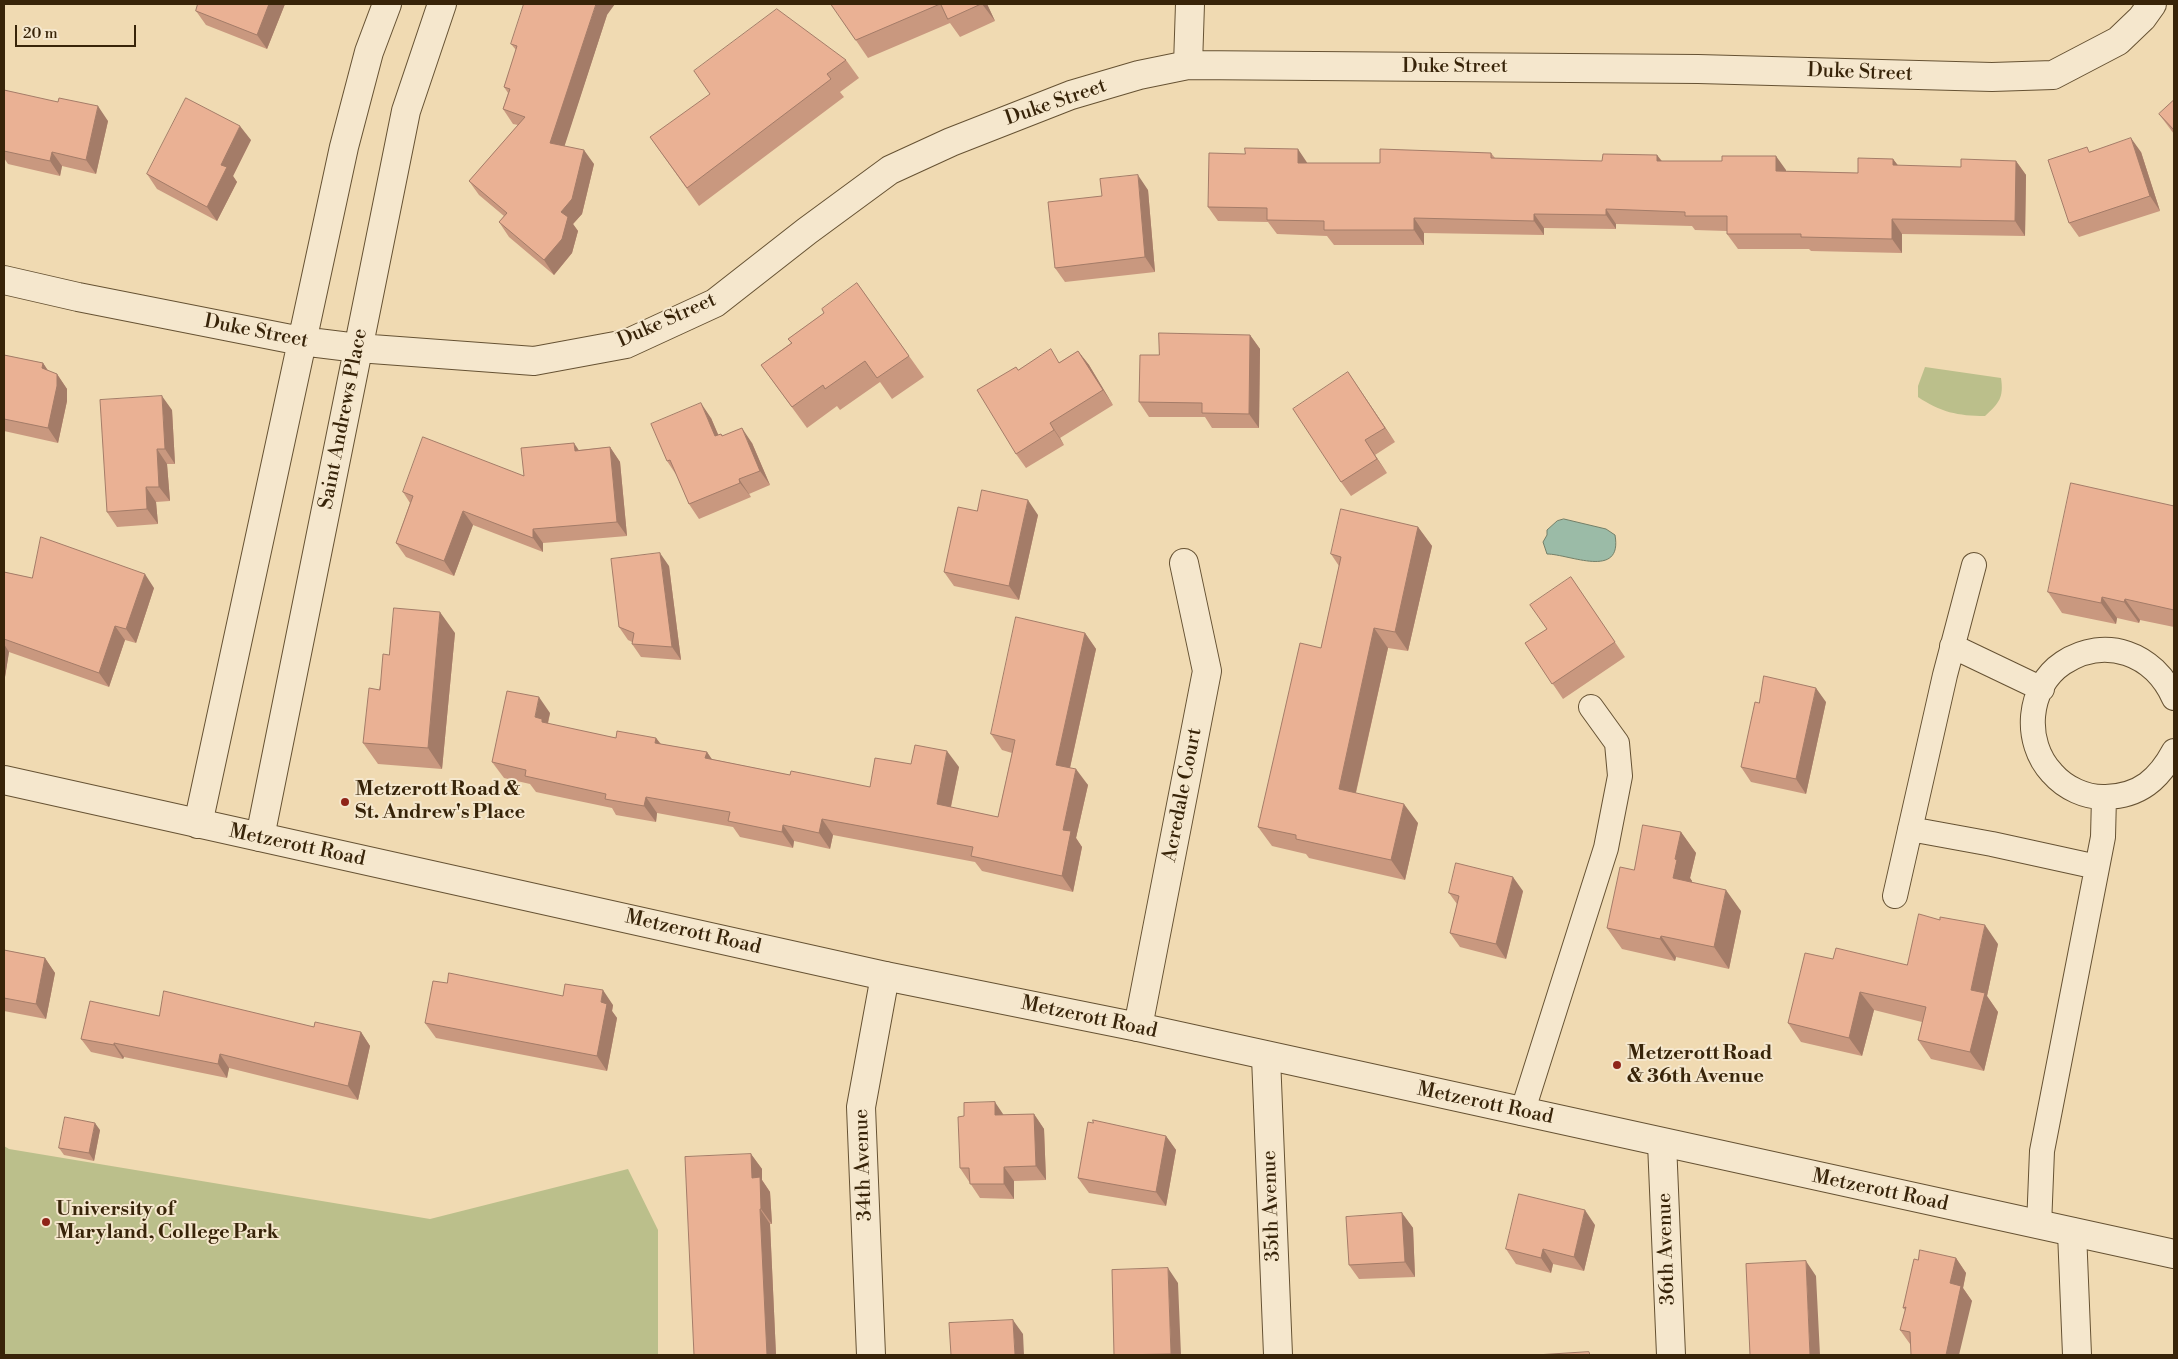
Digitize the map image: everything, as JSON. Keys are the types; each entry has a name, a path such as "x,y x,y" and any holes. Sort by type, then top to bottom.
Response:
{"street":[{"path":"198,824 344,147 369,52 387,4"},
{"name":"Saint Andrews Place","path":"260,837 406,111 442,4"},
{"path":"1188,65 1190,4"},
{"name":"Duke Street","path":"4,280 78,297 301,341 358,348 534,361 626,344 715,303 806,231 890,170 987,127 1071,95 1139,75 1188,65 1698,69 1992,77 2053,75 2118,41 2142,18 2152,4"},
{"name":"Acredale Court","path":"1138,1028 1207,671 1184,564"},
{"name":"Metzerott Road","path":"4,780 885,976 1138,1028 2174,1254"},
{"name":"34th Avenue","path":"871,1355 861,1107 885,976"},
{"name":"35th Avenue","path":"1266,1057 1278,1355"},
{"name":"36th Avenue","path":"1662,1143 1671,1355"},
{"path":"2072,1232 2077,1355"}],"lane":[{"path":"1895,896 1952,646 1974,565"},
{"path":"1952,646 2042,689"},
{"path":"2174,698 2166,681 2150,665 2130,654 2107,650 2084,653 2063,663 2046,679 2035,700 2032,723 2033,738 2042,760 2056,778 2068,787 2081,793 2104,797 2127,794 2148,784 2165,768 2174,751"},
{"path":"1522,1112 1606,848 1620,776 1617,743 1591,707"},
{"path":"2039,1226 2042,1151 2103,837 2104,797"},
{"path":"1910,829 1992,844 2097,868"}],"green space":[{"path":"1925,367 2001,378 2002,391 1999,400 1985,416 1958,414 1942,410 1918,397 1918,386"},
{"path":"4,1146 9,1149 430,1219 628,1169 658,1230 658,1355 4,1355"}],"shaded area":[{"path":"1564,519 1606,529 1615,535 1615,549 1611,557 1603,561 1592,561 1547,554 1543,542 1547,535 1547,530 1557,521"}],"building":[{"path":"198,4 269,4 257,35 196,11"},
{"path":"524,4 596,4 550,143 584,150 572,199 561,212 568,217 562,239 544,260 499,222 507,213 469,181 525,117 503,109 510,89 504,87 517,46 511,44"},
{"path":"831,4 940,4 856,40"},
{"path":"941,4 981,4 948,19"},
{"path":"777,9 846,60 827,74 831,79 687,188 650,137 710,94 694,71"},
{"path":"4,90 58,102 59,98 98,106 86,160 52,152 50,161 4,151"},
{"path":"186,98 240,126 221,165 227,167 207,207 147,174"},
{"path":"2174,100 2174,130 2159,114"},
{"path":"2131,138 2150,196 2069,223 2048,160 2087,147 2089,152"},
{"path":"1245,148 1298,149 1298,163 1380,163 1380,149 1491,153 1491,158 1602,161 1603,154 1657,155 1657,161 1722,161 1722,156 1776,156 1776,171 1858,173 1858,158 1893,159 1893,165 1961,167 1961,159 2016,161 2015,221 1892,219 1892,239 1801,237 1801,234 1727,234 1727,216 1685,216 1685,212 1606,209 1606,215 1534,214 1534,221 1414,218 1414,230 1324,230 1324,221 1267,220 1267,208 1208,207 1209,153 1245,154"},
{"path":"1138,175 1145,257 1055,268 1048,202 1102,196 1100,179"},
{"path":"857,283 909,356 877,378 865,361 825,389 823,385 792,407 761,365 792,343 788,339 824,313 822,309"},
{"path":"1159,333 1250,335 1249,414 1202,413 1202,403 1139,402 1140,355 1159,355"},
{"path":"1051,349 1059,363 1078,351 1103,390 1050,423 1054,430 1016,454 977,390 1016,367 1018,370"},
{"path":"4,355 43,363 42,368 57,374 57,386 48,428 4,419"},
{"path":"1348,372 1385,428 1365,440 1377,459 1341,482 1293,409"},
{"path":"162,396 165,449 157,449 159,487 146,487 147,509 107,512 100,400"},
{"path":"701,403 715,436 721,434 722,436 742,428 760,471 739,479 740,483 689,504 670,460 667,461 651,424"},
{"path":"423,437 524,476 521,448 574,443 575,451 610,447 617,522 533,529 533,538 463,511 444,561 396,543 413,496 403,492"},
{"path":"2071,483 2174,506 2174,610 2125,599 2124,602 2102,597 2101,603 2048,592"},
{"path":"982,490 1028,500 1009,586 944,572 958,507 977,511"},
{"path":"1341,509 1418,527 1395,632 1374,628 1339,789 1404,804 1391,860 1296,839 1296,835 1258,827 1300,643 1321,648 1341,557 1331,554"},
{"path":"41,537 145,574 126,629 115,626 99,673 4,639 4,572 32,578"},
{"path":"660,553 672,647 632,644 634,633 619,627 611,559"},
{"path":"1571,577 1615,642 1552,684 1525,643 1547,629 1530,605"},
{"path":"394,608 440,612 428,748 363,743 369,688 380,690 383,654 389,655"},
{"path":"1016,617 1085,633 1056,765 1076,769 1063,830 1071,831 1062,876 971,856 973,847 822,819 819,833 783,825 782,832 728,821 730,812 646,797 644,806 605,799 606,794 525,776 526,770 492,762 507,691 539,697 535,717 542,719 542,722 616,738 617,731 656,738 655,743 707,752 705,758 790,775 791,771 870,787 875,758 911,764 915,745 947,751 937,804 998,817 1015,740 991,734"},
{"path":"1764,676 1816,688 1796,779 1741,767 1755,702 1759,703"},
{"path":"1643,825 1681,832 1673,878 1726,890 1714,947 1661,936 1660,939 1607,928 1620,867 1634,870"},
{"path":"1456,863 1513,877 1496,944 1450,933 1459,896 1449,893"},
{"path":"1919,914 1940,920 1940,917 1985,925 1971,990 1985,993 1970,1052 1918,1040 1926,1007 1860,992 1849,1038 1788,1023 1805,953 1833,959 1836,948 1907,965"},
{"path":"4,950 45,958 36,1004 4,998"},
{"path":"449,973 563,996 565,984 603,990 601,1002 607,1004 597,1056 425,1023 433,981 447,983"},
{"path":"164,991 314,1027 315,1022 361,1032 348,1086 220,1054 218,1064 114,1043 114,1045 81,1039 90,1001 159,1016"},
{"path":"995,1102 995,1115 1034,1114 1036,1166 1004,1167 1004,1184 970,1184 969,1168 960,1168 958,1117 964,1116 964,1103"},
{"path":"65,1117 95,1123 89,1153 59,1148"},
{"path":"1093,1120 1166,1136 1156,1192 1078,1178 1088,1122 1093,1123"},
{"path":"751,1154 752,1178 760,1177 767,1355 694,1355 685,1157"},
{"path":"1519,1194 1585,1210 1574,1257 1543,1249 1541,1258 1506,1249"},
{"path":"1402,1213 1405,1262 1349,1265 1346,1217"},
{"path":"1920,1250 1956,1258 1950,1283 1961,1286 1946,1355 1911,1355 1910,1332 1900,1330 1914,1259 1918,1260"},
{"path":"1806,1261 1810,1355 1750,1355 1746,1264"},
{"path":"1168,1268 1171,1354 1114,1355 1112,1270"},
{"path":"1013,1320 1015,1355 951,1355 949,1323"},
{"path":"1589,1352 1590,1355 1536,1355"}],"place":[{"name":"Metzerott Road & St. Andrew's Place","path":"345,802"},
{"name":"Metzerott Road & 36th Avenue","path":"1617,1065"},
{"name":"University of Maryland, College Park","path":"46,1222"}]}
